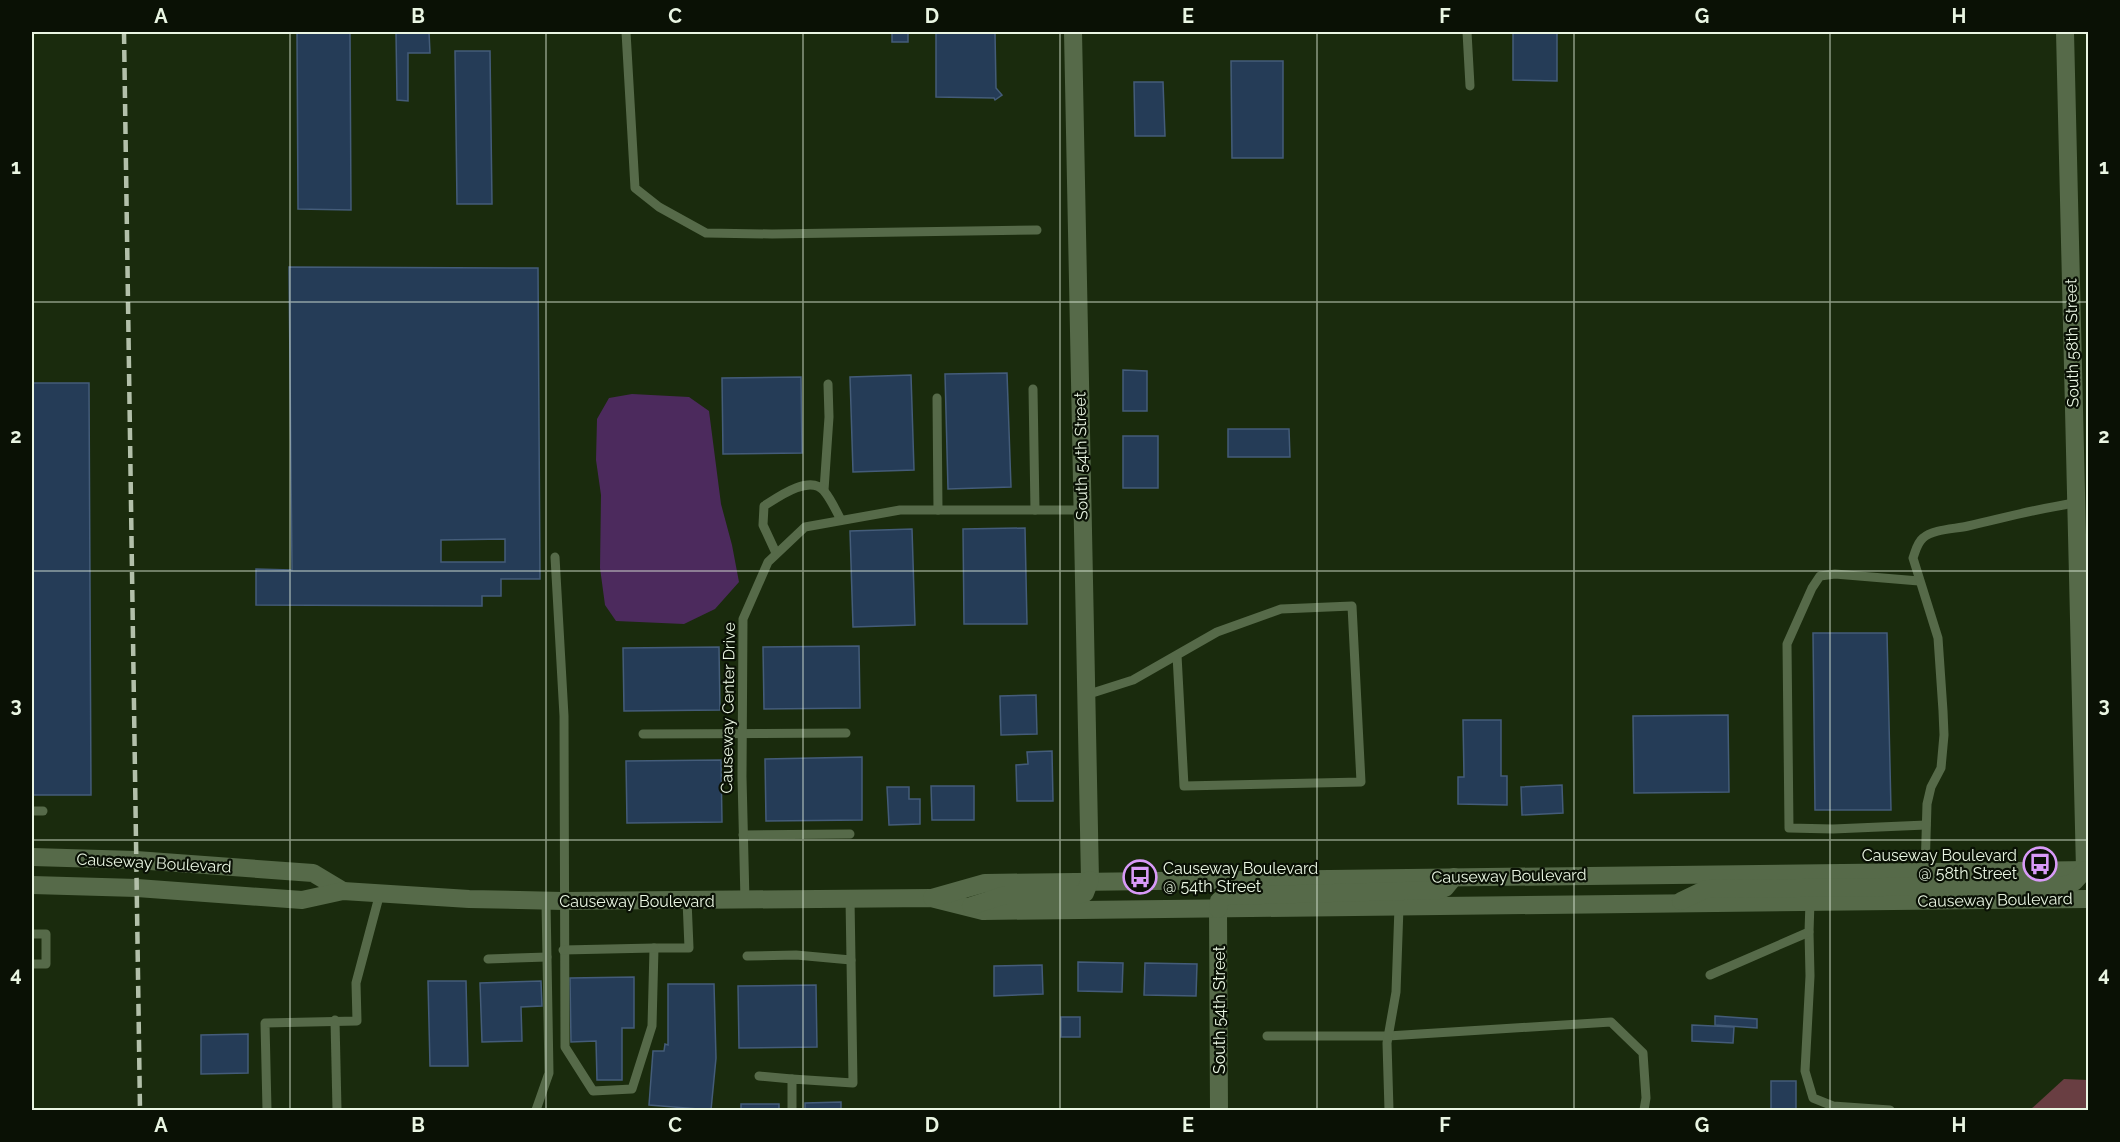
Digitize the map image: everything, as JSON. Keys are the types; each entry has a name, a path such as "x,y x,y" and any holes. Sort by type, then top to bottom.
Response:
{"main road":[{"name":"South 54th Street","path":"1072,32 1090,880"},
{"name":"South 58th Street","path":"2065,32 2087,870"},
{"name":"Causeway Boulevard","path":"32,857 136,860 313,873 343,891"},
{"name":"Causeway Boulevard","path":"931,898 985,883 1090,880 2087,870"},
{"path":"1677,904 1706,889 2065,885 2074,882 2087,870"},
{"path":"1218,909 1219,901 1225,896 1440,890 1445,888 1454,877"},
{"path":"967,907 1005,896 1077,895 1085,893 1090,880"},
{"name":"Causeway Boulevard","path":"32,885 137,888 302,900 343,891 469,899 555,901 931,898 983,911 2088,899"},
{"name":"South 54th Street","path":"1218,909 1220,1110"}],"lane":[{"path":"626,32 635,188 659,207 706,233 1037,230"},
{"path":"1467,32 1470,86"},
{"path":"824,490 829,417 828,384"},
{"path":"1033,389 1035,510"},
{"path":"937,398 938,510"},
{"path":"776,553 763,525 764,506 786,493 807,484 816,484 824,490 841,520"},
{"path":"1925,872 1927,804 1931,787 1941,768 1944,735 1938,638 1913,558 1917,544 1925,536 2044,507 2076,503"},
{"name":"Causeway Center Drive","path":"744,901 742,619 768,562 805,527 900,510 1082,510"},
{"path":"536,1110 549,1072 547,957 555,901 564,716 555,557"},
{"path":"1919,581 1835,574 1820,576 1812,588 1787,644 1789,828 1833,829 1926,825"},
{"path":"1086,695 1133,680 1217,632 1281,609 1352,606 1361,782 1184,786 1177,655"},
{"path":"643,734 846,733"},
{"path":"32,811 43,811"},
{"path":"743,836 850,834"},
{"path":"267,1110 265,1023 357,1021 356,983 380,893"},
{"path":"759,1076 853,1083 850,899"},
{"path":"563,950 689,948 687,900"},
{"path":"555,901 563,950 565,1047 593,1091 632,1089 652,1026 654,948"},
{"path":"1810,902 1810,976 1805,1071 1813,1098 1833,1106 1890,1110"},
{"path":"1389,1110 1388,1036 1396,992 1399,907"},
{"path":"1710,975 1809,932"},
{"path":"32,934 46,934 46,964 32,964"},
{"path":"747,956 796,955 850,960"},
{"path":"488,959 547,957"},
{"path":"335,1020 337,1110"},
{"path":"1267,1036 1388,1036 1611,1022 1643,1053 1646,1098 1644,1110"},
{"path":"792,1079 792,1110"}],"shaded area":[{"path":"632,394 689,397 709,411 721,504 739,582 715,609 684,624 616,621 605,605 600,568 601,495 596,460 597,419 609,398"},
{"path":"2064,1079 2088,1080 2088,1110 2030,1110"}],"building":[{"path":"297,32 350,32 351,210 298,209"},
{"path":"396,32 429,32 430,53 408,53 408,101 397,100"},
{"path":"892,32 908,32 908,42 892,42"},
{"path":"936,32 995,32 996,88 1002,95 995,100 994,98 936,97"},
{"path":"1513,32 1557,32 1557,81 1513,80"},
{"path":"455,51 490,51 492,204 457,204"},
{"path":"1231,61 1283,61 1283,158 1232,158"},
{"path":"1134,82 1163,82 1165,136 1135,136"},
{"path":"289,267 538,268 540,579 501,579 501,596 482,596 482,606 256,605 256,569 292,570","holes":["505,539 505,562 441,562 441,540"]},
{"path":"1123,370 1147,371 1147,411 1123,411"},
{"path":"1007,373 1011,487 948,489 945,374"},
{"path":"911,375 914,470 853,472 850,377"},
{"path":"801,377 802,453 723,454 722,378"},
{"path":"32,383 89,383 91,795 32,795"},
{"path":"1228,429 1289,429 1290,457 1228,457"},
{"path":"1123,436 1158,436 1158,488 1123,488"},
{"path":"1025,528 1027,624 964,624 963,529"},
{"path":"912,529 915,625 853,627 850,531"},
{"path":"1813,633 1887,633 1891,810 1815,810"},
{"path":"859,646 860,708 764,709 763,647"},
{"path":"719,647 720,710 624,711 623,648"},
{"path":"1036,695 1037,734 1001,735 1000,696"},
{"path":"1728,715 1729,792 1634,793 1633,716"},
{"path":"1463,720 1501,720 1501,776 1507,776 1507,805 1458,804 1458,777 1464,777"},
{"path":"1052,751 1053,801 1017,801 1016,765 1028,764 1027,752"},
{"path":"862,757 862,820 766,821 765,759"},
{"path":"721,760 722,822 627,823 626,761"},
{"path":"1562,785 1563,813 1522,815 1521,787"},
{"path":"931,786 974,786 974,820 932,820"},
{"path":"887,787 909,787 909,799 920,799 920,824 889,825"},
{"path":"1078,962 1123,963 1122,992 1078,991"},
{"path":"1145,963 1197,964 1196,996 1144,995"},
{"path":"1042,965 1043,994 994,996 994,966"},
{"path":"634,977 634,1028 622,1028 622,1080 597,1080 596,1041 571,1042 570,978"},
{"path":"428,981 466,981 468,1066 430,1066"},
{"path":"541,981 542,1006 521,1007 522,1041 482,1042 480,983"},
{"path":"668,984 714,984 716,1058 711,1110 649,1105 653,1051 664,1051 665,1044 668,1045"},
{"path":"816,985 817,1047 739,1048 738,986"},
{"path":"1715,1016 1757,1019 1757,1028 1715,1025"},
{"path":"1061,1017 1080,1017 1080,1037 1061,1037"},
{"path":"1692,1025 1734,1027 1733,1043 1692,1041"},
{"path":"248,1034 248,1073 201,1074 201,1035"},
{"path":"1771,1081 1796,1081 1796,1110 1771,1110"},
{"path":"841,1102 841,1110 805,1110 805,1103"},
{"path":"741,1104 779,1104 779,1110 741,1110"}],"railway":[{"path":"124,32 140,1110"}],"place":[{"name":"Causeway Boulevard @ 58th Street","path":"2040,864"},
{"name":"Causeway Boulevard @ 54th Street","path":"1140,877"}]}
